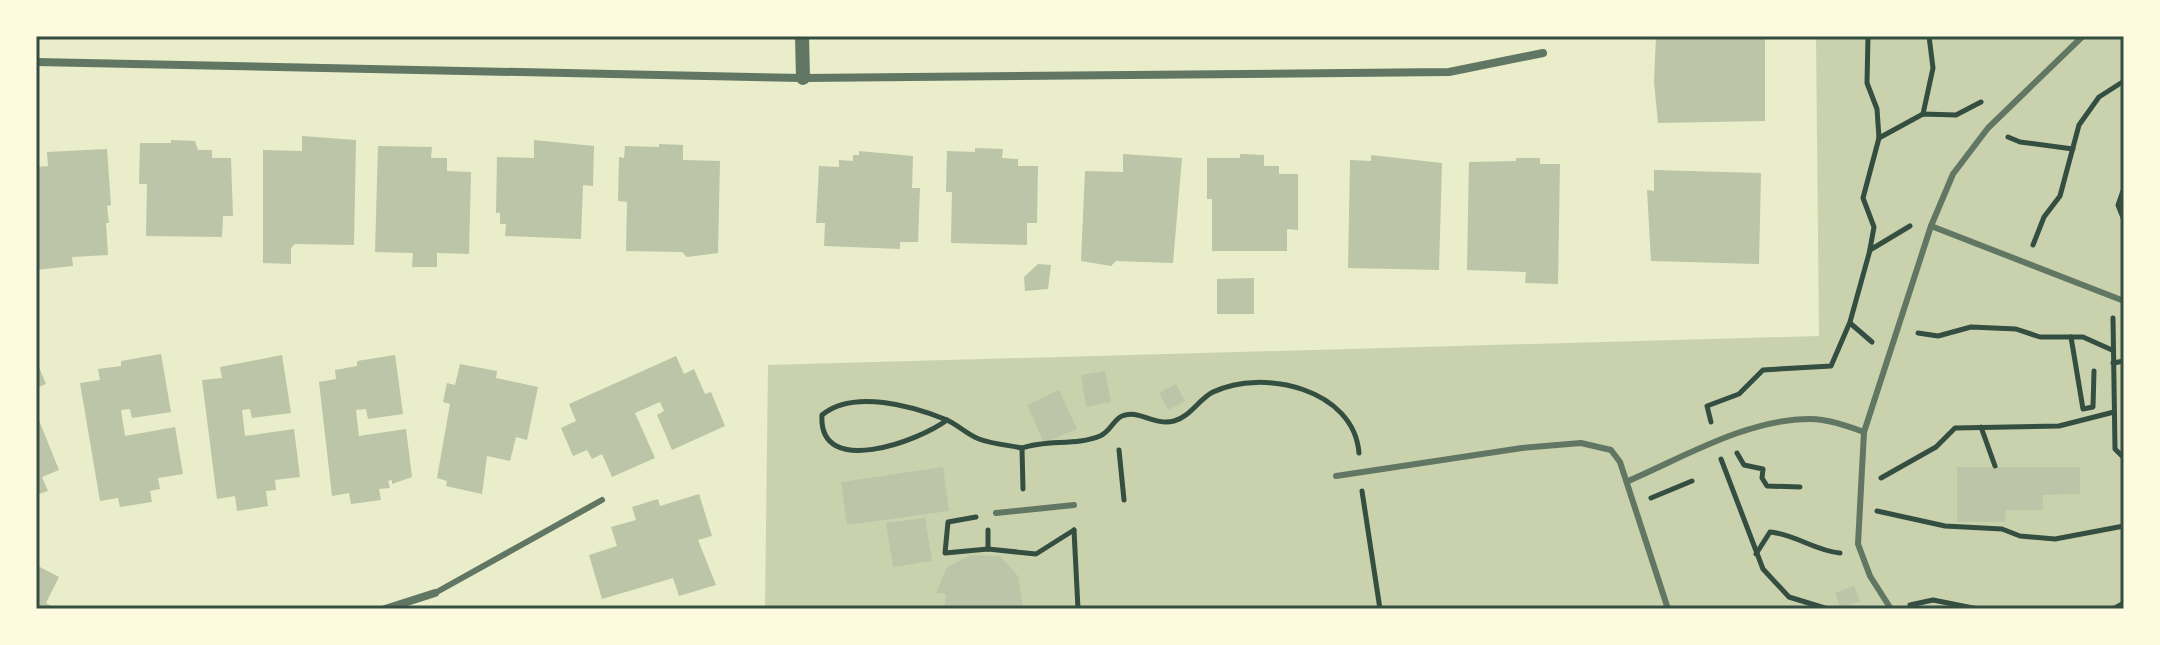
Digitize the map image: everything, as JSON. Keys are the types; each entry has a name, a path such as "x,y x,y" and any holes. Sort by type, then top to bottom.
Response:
{"street":[{"path":"802,36 803,78"},
{"path":"36,62 803,78 1449,72 1543,53"},
{"path":"385,609 435,593"}],"lane":[{"path":"1891,609 1870,576 1858,544 1864,432 1931,226 1953,174 1988,128 2083,36"},
{"path":"1931,226 2124,301"},
{"path":"1628,481 1751,429 1810,419 1864,432"},
{"path":"1336,476 1581,443 1611,450 1628,481 1668,609"},
{"path":"435,593 602,500"},
{"path":"996,513 1074,505"}],"path":[{"path":"1828,609 1789,597 1777,589 1756,554 1716,444 1707,406 1739,394 1763,370 1831,366 1850,322 1874,227 1863,198 1879,138 1877,109 1867,83 1868,36"},
{"path":"1923,114 1933,68 1929,36"},
{"path":"2023,262 2044,217 2060,196 2079,125 2099,97 2124,81"},
{"path":"1879,138 1923,114 1956,115 1988,99"},
{"path":"2124,188 2118,205 2124,220"},
{"path":"1870,250 1911,225 1931,226"},
{"path":"2114,297 2115,449 2124,458"},
{"path":"1850,322 1872,342 1887,339 1898,330 1938,336 1971,327 2016,329 2040,337 2083,337 2112,350"},
{"path":"2071,337 2083,409 2093,407 2094,371"},
{"path":"2113,363 2124,361"},
{"path":"947,420 930,433 857,452 840,449 828,441 821,429 822,415 833,405 852,402 894,404 947,420 979,439 1022,448 1099,436 1121,416 1141,415 1156,423 1178,420 1211,393 1239,383 1271,382 1310,391 1338,411 1358,434 1380,609"},
{"path":"1860,488 1936,447 1955,428 2059,426 2124,404"},
{"path":"1981,427 1995,466"},
{"path":"1728,439 1744,465 1763,469 1762,478 1767,486 1800,487"},
{"path":"1022,448 1022,510"},
{"path":"1119,450 1124,500"},
{"path":"1635,505 1692,481"},
{"path":"1859,509 1945,526 2002,529 2020,536 2055,539 2124,526"},
{"path":"996,513 948,522 945,553 988,549 1036,554 1074,530"},
{"path":"1756,554 1770,532 1783,533 1827,552 1861,554"},
{"path":"1074,552 1078,609"},
{"path":"1902,609 1933,600 1978,609"},
{"path":"2113,609 2124,603"}],"green space":[{"path":"1816,36 2124,36 2124,609 765,609 768,365 1819,336"}],"building":[{"path":"1656,36 1765,36 1765,121 1658,123 1654,82"},
{"path":"302,136 356,140 354,245 295,244 291,248 291,264 263,263 263,150 302,151"},
{"path":"171,140 195,141 198,150 212,150 212,158 231,158 233,216 223,216 222,237 146,236 147,184 139,184 140,143 171,143"},
{"path":"534,140 594,146 593,186 583,185 581,239 505,236 506,224 500,224 500,213 496,213 497,157 534,158"},
{"path":"659,144 683,145 683,160 720,161 718,253 687,257 682,252 626,251 627,202 618,201 619,157 624,158 625,146 659,147"},
{"path":"378,146 432,147 431,158 447,158 447,171 471,172 469,254 437,253 437,267 412,267 413,253 375,252"},
{"path":"975,148 1003,149 1002,158 1018,159 1018,166 1038,166 1037,223 1027,223 1027,245 951,243 952,192 946,192 947,151 975,152"},
{"path":"107,149 111,205 107,206 108,255 72,257 73,266 36,270 36,167 48,166 47,152"},
{"path":"859,151 913,156 912,188 920,188 918,242 900,242 900,249 824,246 825,223 816,223 819,166 839,167 839,160 853,161 853,155 859,155"},
{"path":"1123,154 1182,158 1173,263 1116,261 1111,266 1081,261 1085,171 1123,172"},
{"path":"1240,154 1264,155 1264,166 1279,166 1279,174 1298,174 1298,230 1287,229 1287,251 1212,251 1212,199 1207,199 1207,158 1240,158"},
{"path":"1371,155 1442,163 1439,270 1348,268 1350,160 1371,161"},
{"path":"1516,158 1540,158 1540,164 1560,164 1558,284 1525,283 1526,272 1467,270 1469,162 1516,161"},
{"path":"1654,170 1761,173 1759,264 1651,261 1647,190 1654,191"},
{"path":"1038,264 1051,265 1048,289 1025,291 1024,277"},
{"path":"1254,278 1254,314 1217,314 1217,279"},
{"path":"161,354 171,412 132,418 130,409 121,410 125,436 175,427 183,474 158,478 160,489 150,491 152,502 120,507 118,498 100,501 80,383 100,380 98,369 121,366 121,361"},
{"path":"282,355 291,413 252,418 250,409 242,410 245,436 294,429 300,477 275,480 276,490 266,491 268,506 237,511 235,496 217,499 202,380 222,378 220,367"},
{"path":"395,355 403,414 368,419 366,409 356,410 359,436 406,429 412,477 392,484 392,480 388,481 390,488 379,489 381,500 351,504 349,493 332,496 319,382 336,379 335,370 357,366 357,361"},
{"path":"676,356 684,374 694,369 705,394 711,392 725,426 672,450 657,415 664,411 660,402 635,413 655,458 612,477 602,454 592,459 587,450 573,456 561,428 576,421 569,404"},
{"path":"36,360 46,384 36,388"},
{"path":"460,364 497,371 496,378 538,387 527,440 516,437 510,461 487,456 482,494 446,486 447,481 437,478 450,404 443,402 447,383 455,385"},
{"path":"1105,371 1111,402 1086,407 1081,375"},
{"path":"1176,384 1185,401 1168,410 1159,393"},
{"path":"1059,390 1077,429 1044,443 1027,405"},
{"path":"36,413 59,470 42,477 48,491 36,495"},
{"path":"943,467 949,511 847,525 841,482"},
{"path":"1957,467 2080,467 2080,494 2043,495 2043,510 2006,510 2005,522 1957,522"},
{"path":"699,494 712,536 698,540 716,585 679,596 673,578 602,599 589,555 617,546 611,527 636,520 632,507 658,499 660,506"},
{"path":"925,518 932,561 893,567 886,523"},
{"path":"971,555 1000,556 1018,576 1023,609 944,609 946,594 936,593 947,567"},
{"path":"36,565 59,577 46,603 57,609 36,609"},
{"path":"1854,586 1860,601 1841,609 1835,593"}]}
